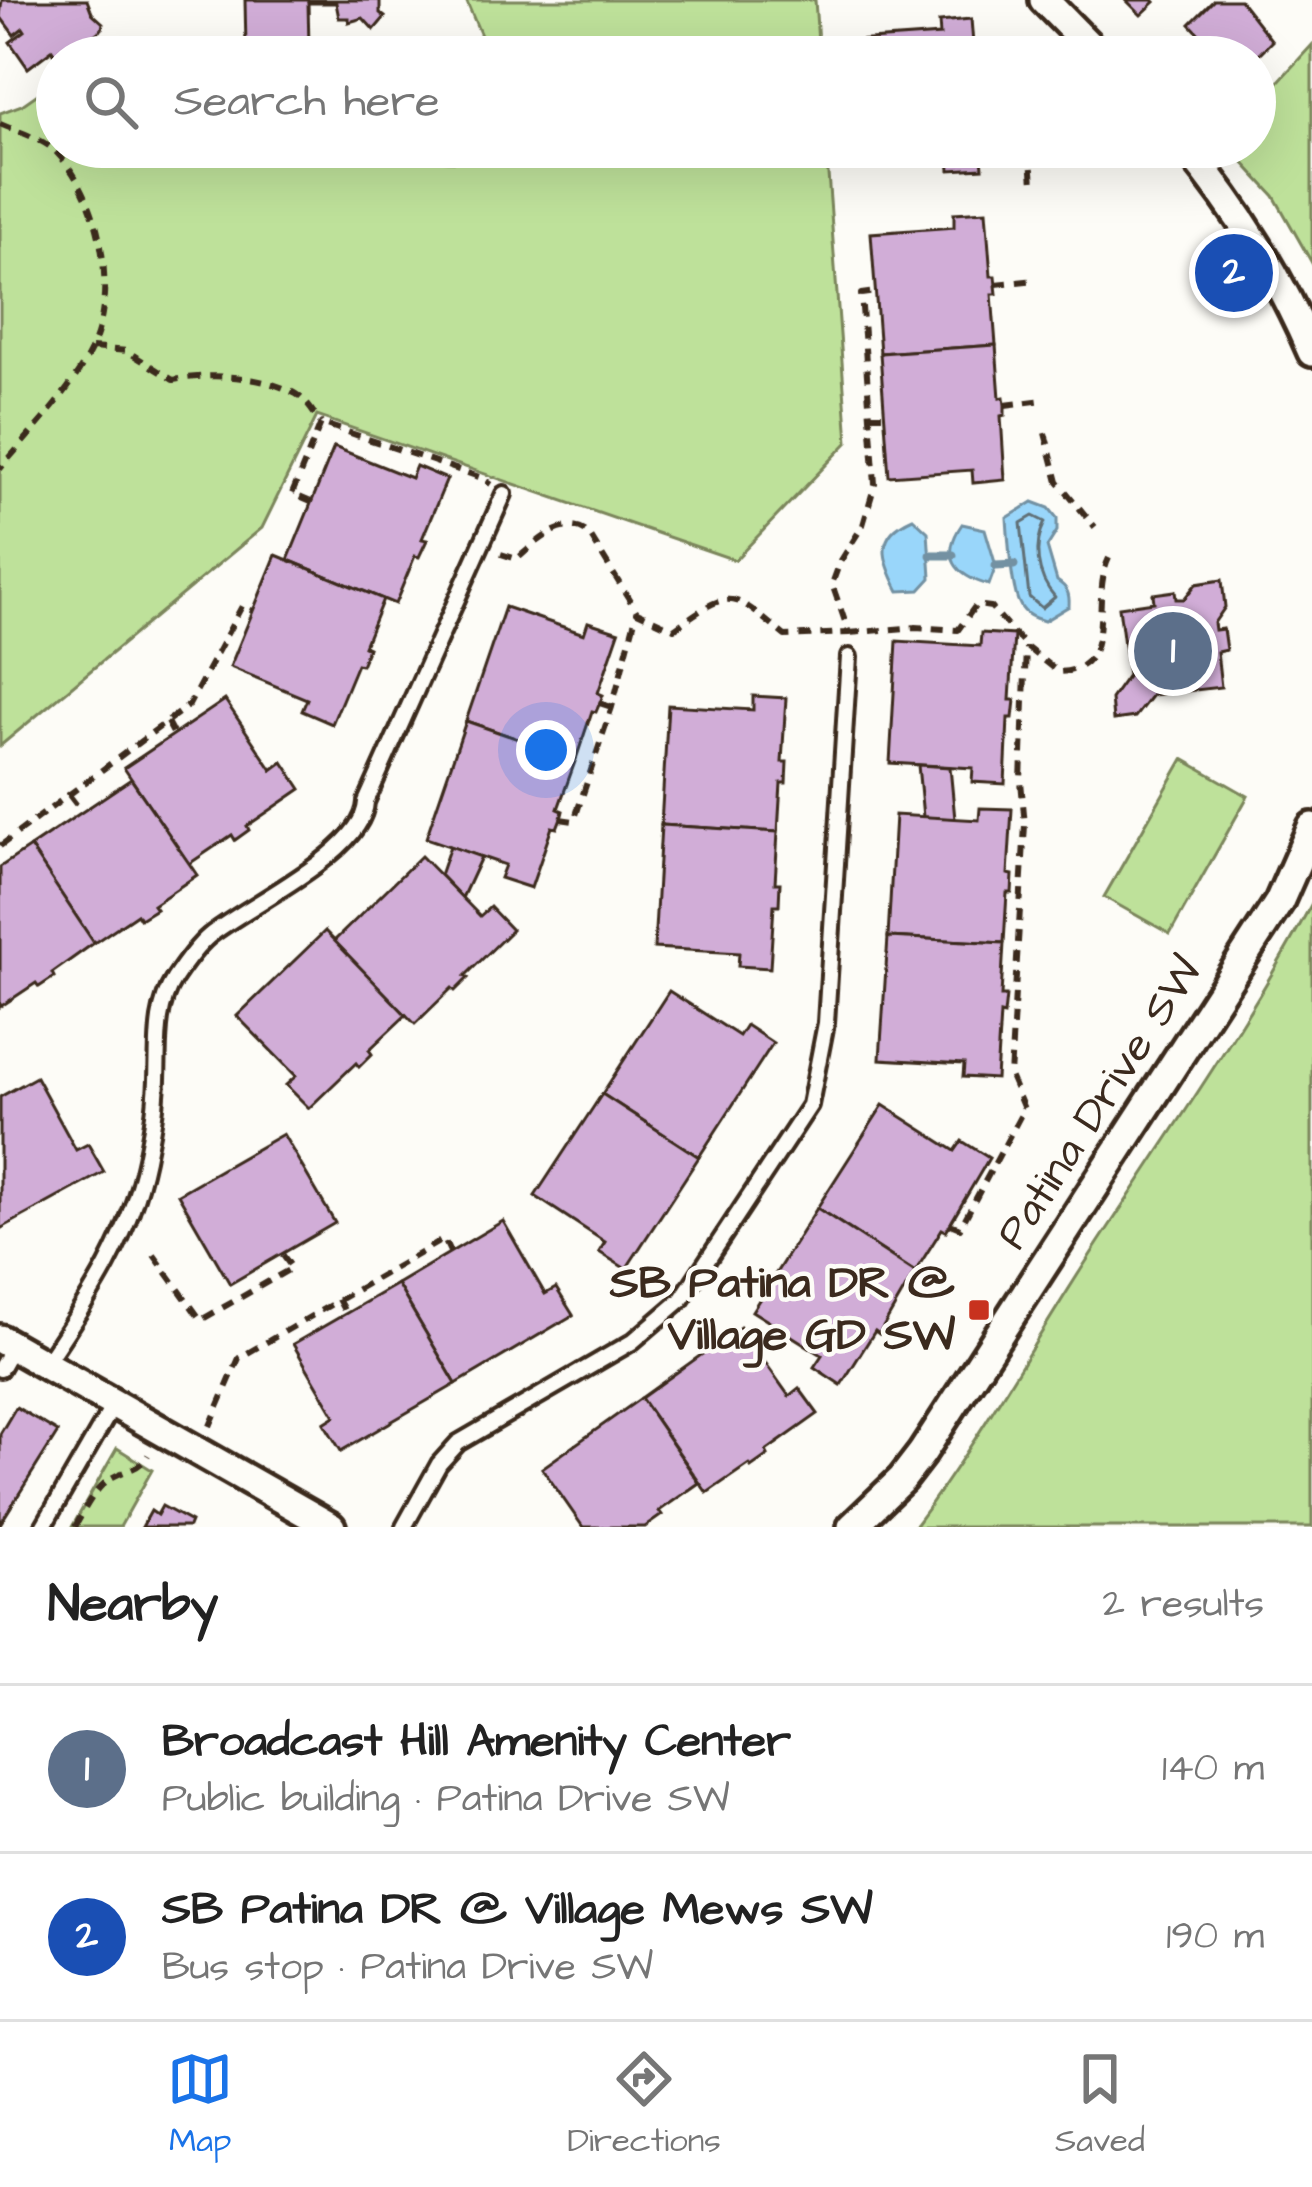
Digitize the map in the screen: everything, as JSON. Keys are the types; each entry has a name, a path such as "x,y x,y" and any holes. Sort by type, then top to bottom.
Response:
{"street":[{"path":"1044,0 1079,36"},
{"path":"1201,168 1262,250 1312,352"},
{"name":"Patina Drive SW","path":"852,1527 922,1453 1279,902 1312,827"},
{"path":"4,1351 45,1364 331,1527"}],"lane":[{"path":"45,1364 107,1270 125,1226 145,1165 157,1095 157,1041 170,985 207,937 329,854 360,825 366,802 504,494"},
{"path":"404,1527 439,1464 458,1443 632,1342 681,1300 810,1105 826,1023 849,657"},
{"path":"43,1527 114,1404"}],"path":[{"path":"0,124 36,140"},
{"path":"0,469 78,372 98,332 104,286 96,228 67,168"},
{"path":"1032,168 1033,184"},
{"path":"996,284 1036,280"},
{"path":"849,657 849,633 832,584 873,501 861,294 875,292"},
{"path":"92,348 128,352 173,380 219,376 298,395 321,423 482,478 504,494"},
{"path":"1005,405 1044,400"},
{"path":"870,415 884,415"},
{"path":"311,502 292,494 321,423"},
{"path":"1045,433 1058,482 1095,527"},
{"path":"480,547 517,559 565,525 579,526 589,534 638,612 674,629 729,597 744,600 785,636 916,627 958,630 976,605 991,607 1026,647 1058,672 1074,672 1088,665 1098,647 1100,578 1109,558"},
{"path":"0,846 189,705 242,606 253,610"},
{"path":"560,819 574,821 638,612"},
{"path":"950,1224 960,1228 1024,1109 1010,1076 1010,1005 1026,647"},
{"path":"599,703 612,706"},
{"path":"1014,707 1024,707"},
{"path":"167,722 174,734"},
{"path":"69,795 82,812"},
{"path":"199,1452 238,1358 444,1239 450,1252"},
{"path":"154,1255 201,1320 292,1268 282,1254"},
{"path":"338,1299 346,1313"},
{"path":"75,1527 94,1494 110,1478 142,1466 161,1432"}],"green space":[{"path":"466,0 815,0 818,36 481,36"},
{"path":"1312,45 1312,263 1274,196 1248,168 1276,168 1276,84"},
{"path":"36,95 36,168 828,168 848,442 735,560 317,416 262,528 0,746 0,113"},
{"path":"1183,759 1248,796 1170,934 1104,897"},
{"path":"1312,903 1312,1527 914,1527 1234,1036"},
{"path":"117,1448 152,1470 120,1527 72,1527"}],"water":[{"path":"1033,502 1049,508 1057,518 1057,531 1047,547 1057,581 1069,598 1069,606 1044,621 1027,614 1020,605 1009,550 1007,518"},
{"path":"913,518 928,532 931,578 920,590 899,591 885,549 892,532"},
{"path":"962,524 985,529 996,566 989,585 967,576 954,563 952,546"}],"building":[{"path":"2,0 87,0 103,23 93,36 36,36 36,62 28,68 10,42 25,31 14,35 0,16"},
{"path":"245,0 380,0 380,13 385,17 374,30 363,18 349,22 349,18 339,18 336,3 308,3 309,36 246,36"},
{"path":"1126,0 1153,0 1155,2 1141,15"},
{"path":"1214,0 1240,0 1268,36 1201,36 1190,24"},
{"path":"971,19 972,36 926,36 940,35 939,22"},
{"path":"986,211 997,294 992,294 996,345 880,353 871,233 954,227 954,213"},
{"path":"996,345 1000,398 1004,397 1005,405 1001,416 1005,480 973,483 972,470 889,476 880,353"},
{"path":"334,447 411,478 416,466 447,479 422,539 427,540 395,604 288,560"},
{"path":"276,555 383,599 364,646 368,648 332,724 302,711 307,699 230,667"},
{"path":"1222,580 1225,607 1214,623 1215,630 1223,629 1226,650 1217,652 1221,687 1152,695 1135,717 1113,720 1111,699 1128,675 1119,607 1154,602 1153,594 1175,591 1176,599 1184,599 1196,584"},
{"path":"505,607 584,634 588,622 619,632 598,693 603,695 596,712 592,711 576,759 466,721"},
{"path":"981,633 1014,635 1010,700 1015,700 1013,718 1008,718 1005,784 972,782 973,768 890,763 897,641 980,646"},
{"path":"753,696 786,698 782,762 787,762 786,783 781,783 778,832 661,825 668,705 753,710"},
{"path":"225,700 272,770 283,762 301,789 247,826 249,830 235,840 232,835 189,864 124,768"},
{"path":"466,721 576,759 558,809 562,815 557,828 552,827 531,888 500,878 505,865 426,838"},
{"path":"918,765 950,767 955,819 923,817"},
{"path":"131,779 197,875 153,905 156,909 140,919 137,914 94,943 30,847"},
{"path":"980,808 1012,809 1008,874 1013,875 1012,893 1007,893 1004,943 888,937 895,815 979,820"},
{"path":"661,825 778,832 775,883 780,883 779,905 774,905 770,968 738,966 739,953 654,948"},
{"path":"450,846 481,857 462,898 440,875"},
{"path":"30,847 94,943 52,973 54,977 0,1007 0,867"},
{"path":"421,856 480,916 490,907 512,930 455,991 452,988 415,1024 334,941"},
{"path":"325,931 406,1015 369,1050 372,1054 359,1067 356,1063 309,1108 286,1085 296,1076 237,1016"},
{"path":"888,937 1004,943 1001,996 1006,996 1004,1015 1000,1014 996,1079 963,1077 964,1064 880,1059"},
{"path":"669,991 739,1036 746,1025 773,1043 699,1157 602,1094"},
{"path":"36,1077 76,1150 88,1144 104,1172 0,1229 0,1097"},
{"path":"602,1094 699,1157 626,1269 599,1252 605,1242 535,1196"},
{"path":"883,1105 955,1151 962,1141 989,1158 946,1231 942,1229 915,1272 817,1208"},
{"path":"283,1134 335,1223 230,1284 178,1194"},
{"path":"817,1208 915,1272 879,1334 875,1331 841,1385 814,1367 822,1355 752,1311"},
{"path":"503,1221 545,1294 556,1288 573,1315 456,1384 397,1284"},
{"path":"397,1284 456,1384 341,1451 324,1423 335,1416 293,1344"},
{"path":"740,1327 789,1396 799,1388 818,1414 766,1451 768,1455 707,1493 641,1398"},
{"path":"641,1398 699,1483 645,1527 583,1527 542,1468"},
{"path":"16,1407 58,1432 0,1524 0,1434"},
{"path":"162,1506 191,1522 189,1527 142,1527 151,1511 157,1515"}],"waterway":[{"path":"931,555 953,555"},
{"path":"996,566 1014,565"}],"place":[{"name":"SB Patina DR @ Village Mews SW","path":"1234,273"},
{"name":"Broadcast Hill Amenity Center","path":"1173,651"},
{"name":"SB Patina DR @ Village GD SW","path":"979,1310"}]}
